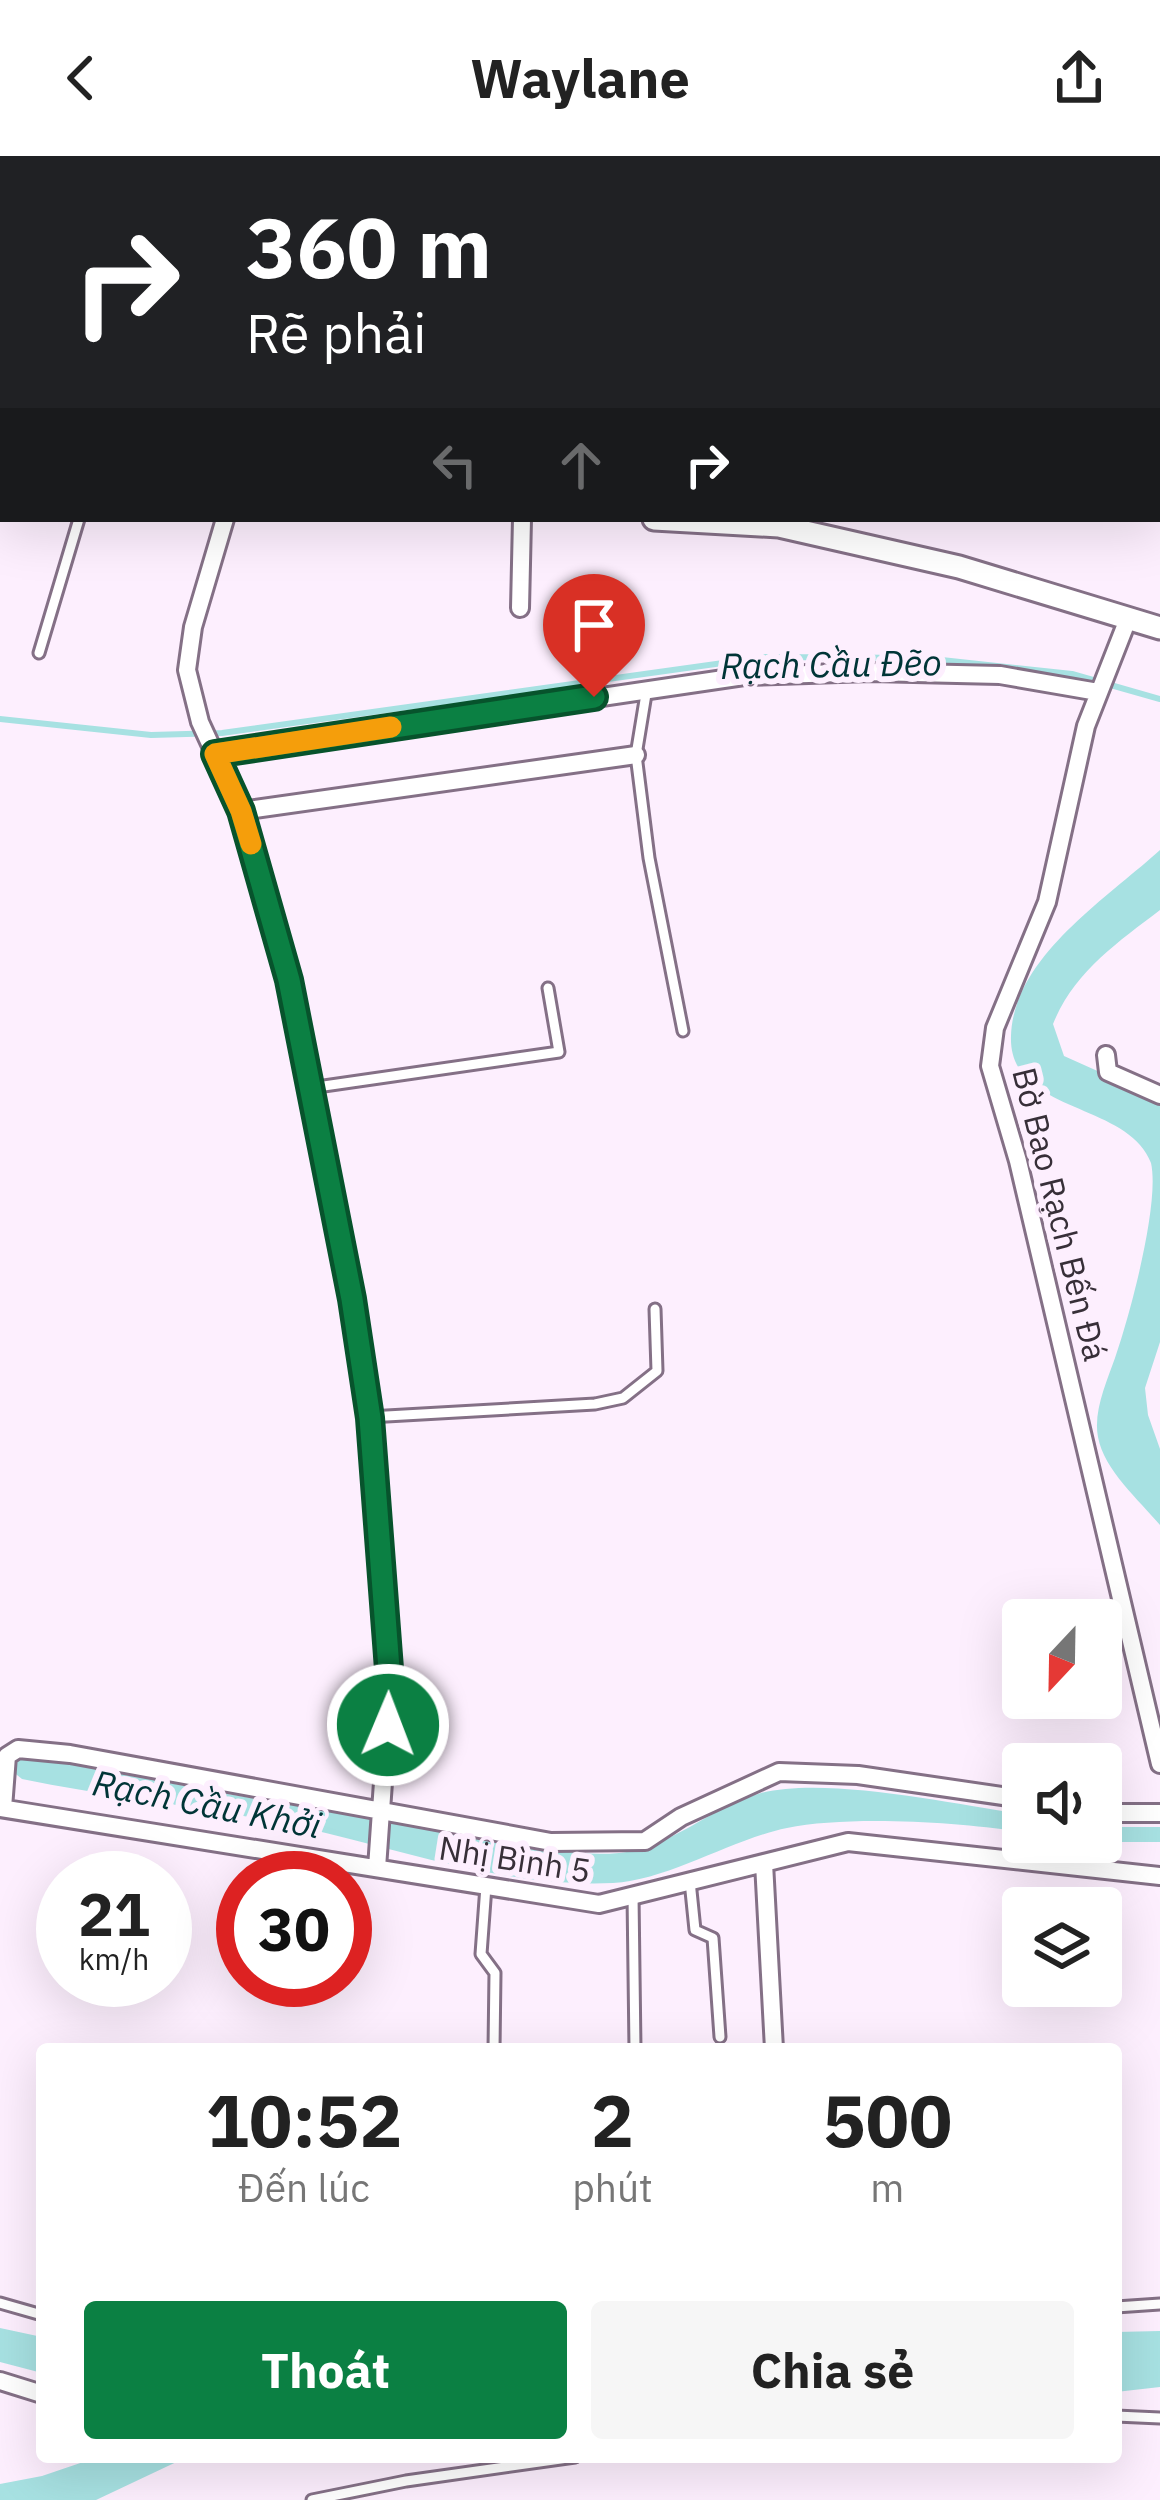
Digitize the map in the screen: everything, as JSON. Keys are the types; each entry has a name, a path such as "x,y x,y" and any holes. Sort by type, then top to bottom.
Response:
{"street":[{"path":"223,522 187,670 200,722 241,811 289,980 352,1299 370,1418 390,1682 378,1862"},
{"path":"520,608 522,522"},
{"path":"749,522 780,523 959,567 1160,628"},
{"name":"Bờ Bao Rạch Bến Đá","path":"1128,620 1099,688 1076,764 1047,902 995,1028 990,1066 1018,1162 1160,1764"},
{"path":"213,750 744,676 1000,675 1099,688"},
{"path":"241,811 636,755"},
{"path":"1106,1054 1108,1072 1160,1095"},
{"path":"2,1808 7,1756 18,1749 70,1754 551,1842 644,1840 681,1817 779,1772 858,1775 1002,1796"},
{"name":"Nhị Bình 5","path":"2,1808 378,1862 598,1904 848,1842 1160,1876"},
{"path":"1122,1813 1160,1813"},
{"path":"764,1863 774,2043"},
{"path":"0,2380 36,2392"}],"lane":[{"path":"39,653 78,522"},
{"path":"646,688 636,755 683,1031"},
{"path":"310,1088 559,1052 548,988"},
{"path":"370,1418 595,1404 623,1398 657,1371 655,1309"},
{"path":"690,1881 695,1930 712,1938 720,2037"},
{"path":"486,1886 482,1954 495,1973 494,2043"},
{"path":"633,1895 635,2043"},
{"path":"0,2303 36,2313"},
{"path":"1122,2307 1160,2304"},
{"path":"1122,2416 1160,2418"},
{"path":"313,2500 533,2463"}],"water":[{"path":"1160,850 1160,910 1085,974 1053,1024 1064,1056 1160,1099 1160,1342 1145,1388 1160,1449 1160,1525 1115,1473 1097,1427 1142,1259 1151,1204 1151,1163 1138,1143 1119,1128 1028,1080 1015,1061 1011,1036 1016,1008 1045,956"},
{"name":"Rạch Cầu Khởi","path":"27,1751 187,1787 578,1853 638,1850 743,1799 788,1789 890,1793 1002,1811 1002,1829 904,1821 812,1824 766,1833 634,1880 534,1880 266,1820 22,1779 12,1771 18,1753"},
{"path":"1122,1827 1160,1827 1160,1842 1122,1842"},
{"path":"0,2328 36,2336 36,2371 0,2362"},
{"path":"1160,2331 1160,2387 1122,2391 1122,2332"},
{"path":"80,2463 174,2463 96,2500 0,2500 0,2484"}],"waterway":[{"name":"Rạch Cầu Đẽo","path":"0,719 151,735 222,733 766,657 923,658 1072,674 1160,699"}],"slow traffic":[{"path":"251,844 215,754 391,727"}],"route":[{"path":"388,1725 390,1682 370,1418 352,1299 289,980 241,811 215,754 594,697"}]}
